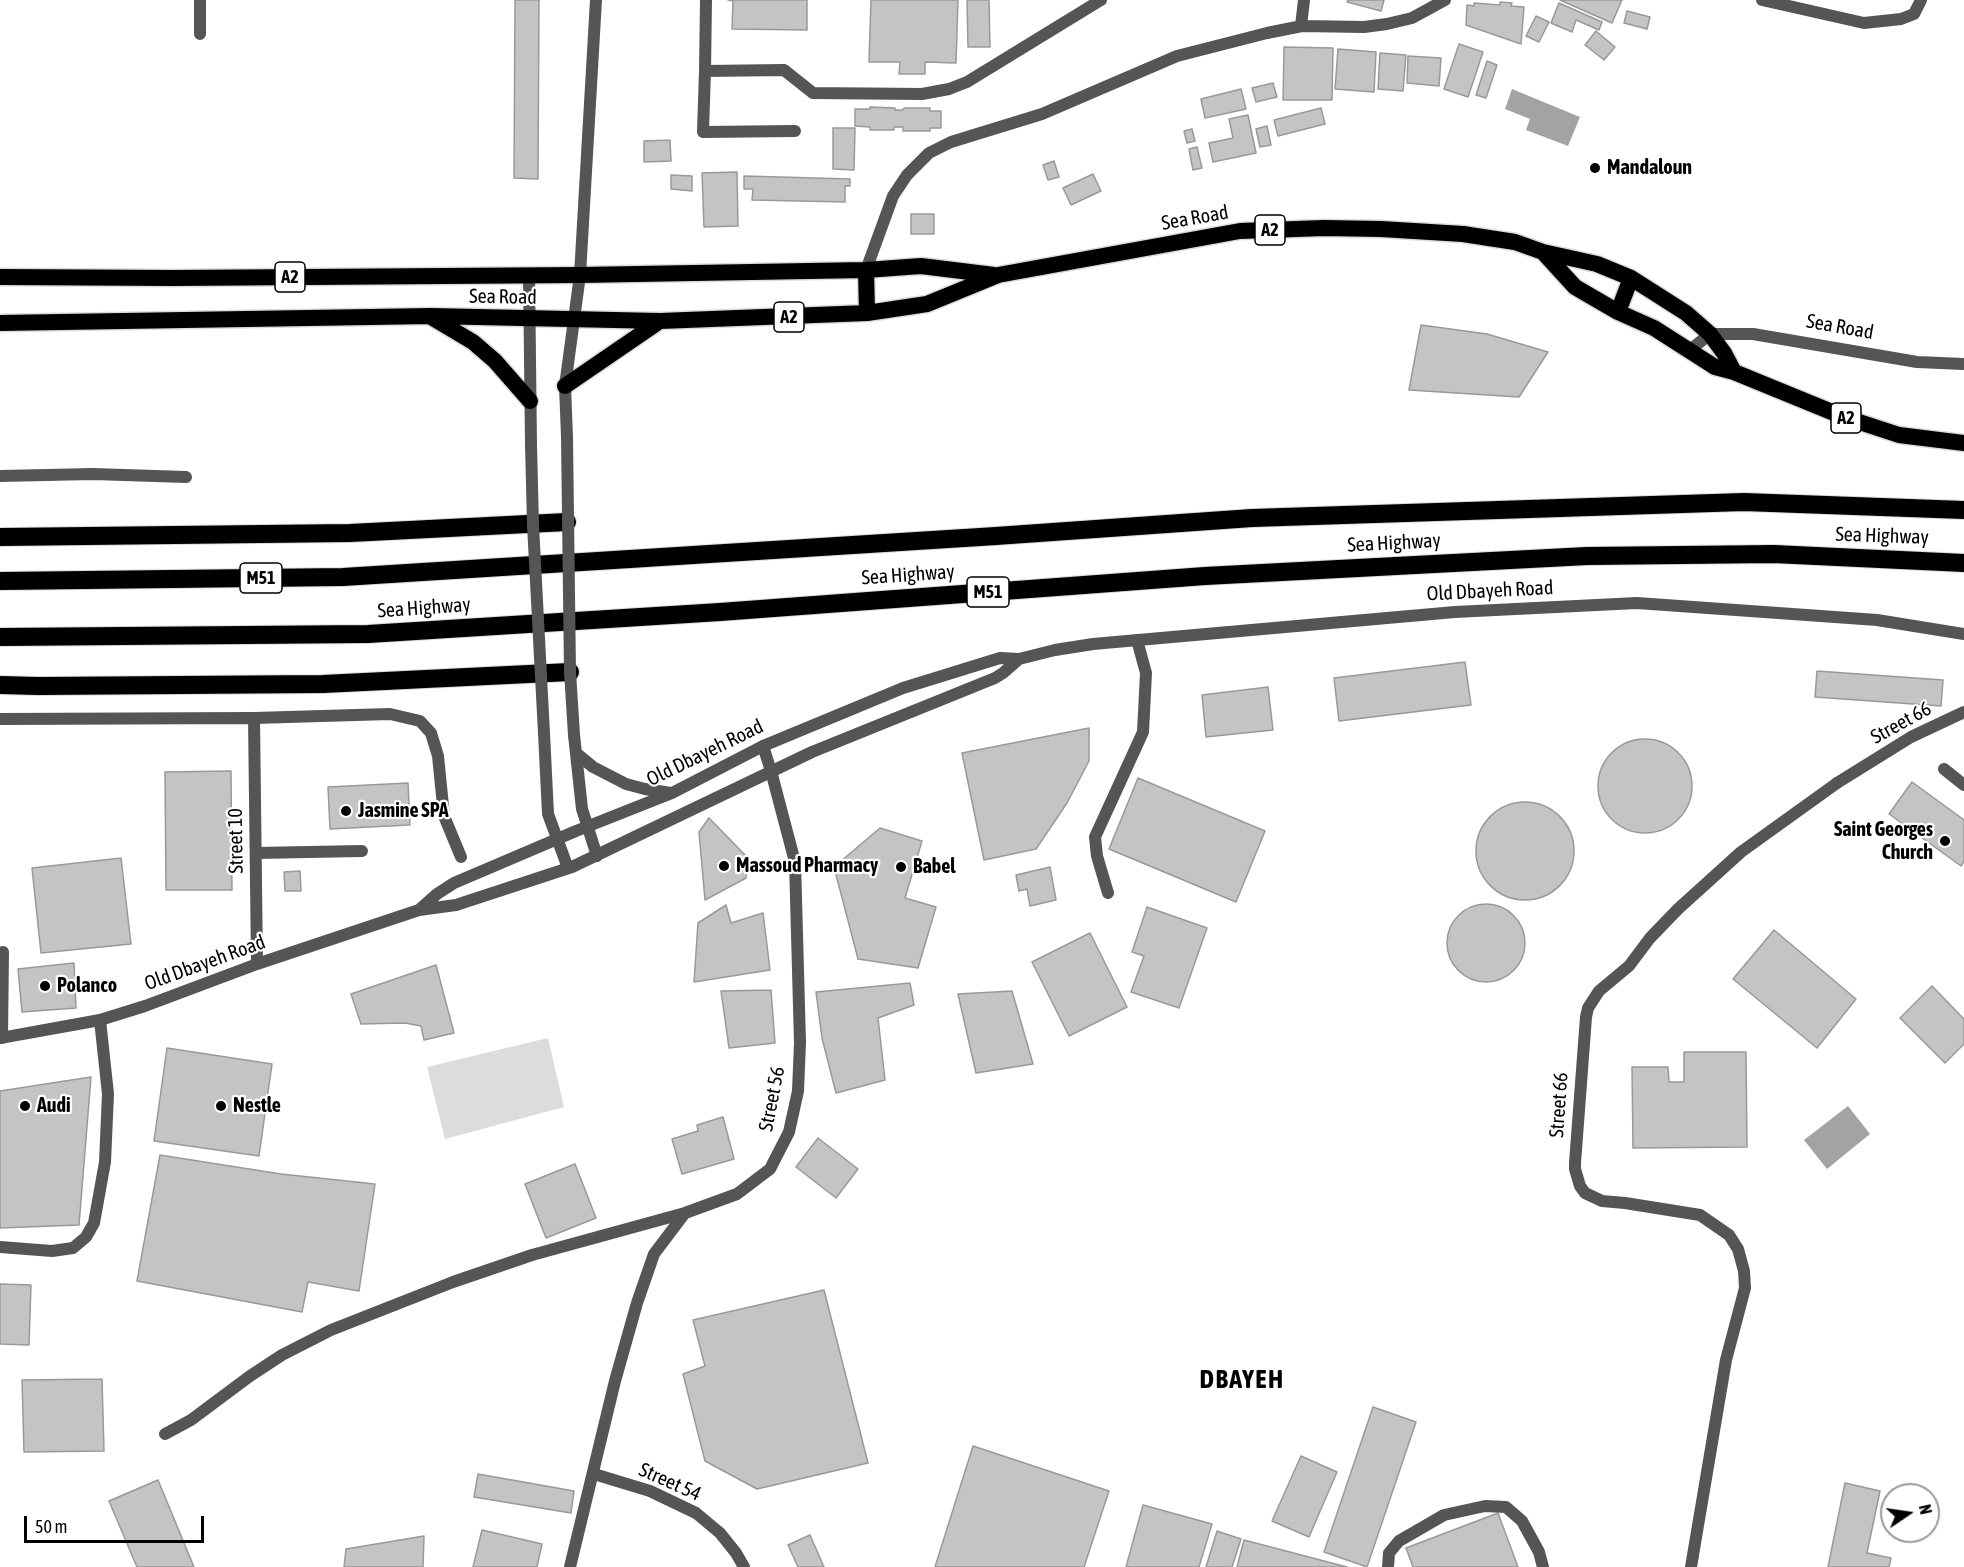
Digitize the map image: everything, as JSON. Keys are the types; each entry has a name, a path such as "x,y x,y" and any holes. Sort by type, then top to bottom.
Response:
{"highway":[{"name":"Sea Road","path":"0,323 430,316 660,321 867,313 927,303 998,275 1252,231 1324,228 1464,234 1515,242 1543,252 1597,264 1631,278 1686,313 1710,334 1724,352 1734,372"},
{"name":"Sea Road","path":"1543,252 1575,287 1618,312 1654,328 1714,367 1734,372 1844,417 1899,435 1964,443"},
{"name":"Sea Road","path":"0,277 580,275 866,270 921,266 998,275"},
{"path":"866,270 867,313"},
{"path":"1618,312 1631,278"},
{"path":"430,316 473,342 495,361 530,401"},
{"path":"565,386 660,321"},
{"name":"Sea Highway","path":"0,582 343,577 1252,518 1744,502 1964,510"},
{"path":"0,537 350,533 567,522"},
{"name":"Sea Highway","path":"0,637 368,634 720,612 1205,576 1587,556 1774,554 1964,562"},
{"path":"0,685 323,684 570,672"}],"street":[{"path":"200,0 200,34"},
{"path":"596,0 580,275 565,386 570,672 574,735 582,809 597,856"},
{"path":"706,0 703,132 795,131"},
{"path":"705,71 784,70 813,93 922,94 949,89 967,82 1101,0"},
{"path":"1301,26 1304,0"},
{"path":"866,270 893,196 907,175 929,153 951,142 1042,114 1177,56 1301,26 1364,27 1387,24 1412,18 1445,0"},
{"path":"1762,0 1864,22 1901,19 1914,14 1921,0"},
{"path":"530,275 532,525 548,814 568,868"},
{"path":"1690,350 1710,334"},
{"name":"Sea Road","path":"1710,334 1753,334 1917,362 1964,364"},
{"path":"0,476 93,474 186,477"},
{"name":"Old Dbayeh Road","path":"419,910 454,883 672,793 763,746 903,688 990,661 1019,659 1055,650 1137,640 1455,612 1637,603 1877,620 1964,634"},
{"path":"1108,893 1097,856 1095,837 1143,732 1146,673 1137,640"},
{"name":"Old Dbayeh Road","path":"1,1038 100,1020 419,910 456,905 568,868 812,752 995,678 1003,674 1019,659"},
{"name":"Street 66","path":"1691,1567 1726,1360 1745,1288 1744,1271 1738,1249 1729,1235 1700,1215 1602,1201 1585,1193 1580,1186 1575,1163 1588,1008 1599,992 1629,966 1650,938 1678,909 1741,852 1837,783 1911,737 1964,712"},
{"path":"0,719 254,718 390,714 420,721 431,733 438,756 444,816 461,857"},
{"name":"Street 10","path":"254,718 257,964"},
{"name":"Street 56","path":"165,1434 191,1420 274,1360 306,1341 331,1330 453,1282 532,1256 685,1213 737,1194 770,1169 789,1132 798,1091 800,1043 795,862 763,746"},
{"path":"576,753 601,771 626,784 672,793"},
{"path":"1944,769 1964,785"},
{"path":"256,853 362,851"},
{"path":"1,1038 3,952"},
{"path":"0,1247 52,1251 73,1248 86,1237 94,1222 105,1162 107,1106 100,1020"},
{"path":"570,1567 615,1381 637,1303 654,1254 685,1213"},
{"name":"Street 54","path":"594,1474 650,1491 696,1514 720,1533 744,1567"},
{"path":"1388,1567 1389,1553 1399,1541 1444,1515 1485,1506 1506,1507 1522,1521 1539,1552 1543,1567"}],"shaded area":[{"path":"1512,89 1580,117 1568,146 1526,130 1530,119 1505,109"},
{"path":"548,1038 564,1107 445,1139 427,1067"},
{"path":"1848,1106 1870,1134 1827,1169 1804,1140"}],"building":[{"path":"515,0 539,0 538,179 514,178"},
{"path":"728,0 807,0 807,30 732,29 733,1"},
{"path":"871,0 958,0 956,63 925,62 925,74 899,74 900,62 869,62"},
{"path":"967,0 989,0 990,47 968,47"},
{"path":"1348,0 1384,0 1381,11 1347,2"},
{"path":"1560,0 1622,0 1612,23"},
{"path":"1500,2 1524,7 1521,44 1466,25 1467,5 1474,6 1474,3 1500,5"},
{"path":"1559,3 1602,22 1599,30 1576,20 1572,32 1551,23"},
{"path":"1627,11 1650,17 1647,29 1624,23"},
{"path":"1536,16 1549,22 1539,42 1526,36"},
{"path":"1596,31 1615,47 1604,60 1585,45"},
{"path":"1459,44 1483,52 1468,97 1444,89"},
{"path":"1284,47 1333,48 1332,100 1283,100"},
{"path":"1338,49 1376,52 1374,92 1335,89"},
{"path":"1380,53 1406,55 1403,91 1378,89"},
{"path":"1408,56 1441,58 1439,86 1407,83"},
{"path":"1487,61 1497,65 1486,98 1476,95"},
{"path":"1273,83 1277,97 1256,102 1252,88"},
{"path":"1241,89 1246,109 1205,118 1201,99"},
{"path":"870,107 895,108 895,110 930,108 930,111 941,111 941,128 930,128 930,131 903,131 903,127 894,127 894,130 870,130 870,127 855,126 855,109 870,109"},
{"path":"1321,108 1325,124 1278,136 1274,120"},
{"path":"1248,115 1256,153 1213,162 1209,143 1233,138 1229,119"},
{"path":"1267,126 1271,145 1260,147 1256,129"},
{"path":"833,128 855,128 854,170 833,169"},
{"path":"1192,129 1195,141 1187,143 1184,131"},
{"path":"670,140 671,161 644,162 644,141"},
{"path":"1197,147 1202,168 1193,170 1189,149"},
{"path":"1054,161 1059,177 1048,180 1043,165"},
{"path":"737,172 738,226 704,227 702,173"},
{"path":"1093,174 1101,191 1071,205 1063,188"},
{"path":"671,175 692,176 692,191 671,189"},
{"path":"744,176 850,179 850,186 845,186 845,202 752,200 753,189 744,189"},
{"path":"911,214 934,214 934,234 911,234"},
{"path":"1421,325 1487,334 1548,352 1519,397 1409,390"},
{"path":"1465,662 1471,705 1339,721 1334,678"},
{"path":"1817,671 1943,680 1941,706 1815,697"},
{"path":"1268,687 1273,730 1206,737 1202,695"},
{"path":"1089,728 1089,761 1067,803 1036,849 984,860 962,753"},
{"path":"1645,739 1663,742 1678,753 1689,768 1692,786 1689,804 1678,819 1663,830 1645,833 1627,830 1612,819 1601,804 1598,786 1601,768 1612,753 1627,742"},
{"path":"231,771 232,890 166,890 165,772"},
{"path":"1138,778 1265,831 1236,902 1109,849"},
{"name":"Saint Georges Church","path":"1912,782 1964,820 1964,861 1961,866 1889,814"},
{"path":"408,783 410,825 330,829 328,787"},
{"path":"1525,802 1544,806 1559,817 1570,832 1574,851 1570,870 1559,885 1544,896 1525,900 1506,896 1491,885 1480,870 1476,851 1480,832 1491,817 1506,806"},
{"path":"709,818 747,857 746,878 705,900 699,832"},
{"path":"880,828 922,841 905,898 936,907 918,968 858,959 834,867"},
{"path":"121,858 131,944 41,953 32,868"},
{"path":"1050,867 1056,900 1030,906 1027,889 1019,891 1016,875"},
{"path":"300,871 301,891 285,891 284,872"},
{"path":"1486,904 1501,907 1514,915 1522,928 1525,943 1522,958 1514,971 1501,979 1486,982 1471,979 1458,971 1450,958 1447,943 1450,928 1458,915 1471,907"},
{"path":"726,905 731,923 763,913 770,970 694,982 698,923"},
{"path":"1147,907 1207,928 1179,1008 1131,992 1144,956 1132,952"},
{"path":"1774,930 1856,999 1817,1048 1733,979"},
{"path":"1090,933 1127,1007 1069,1036 1032,962"},
{"path":"74,963 76,1008 22,1012 18,969"},
{"path":"436,965 454,1033 424,1040 421,1026 405,1023 361,1024 351,994"},
{"path":"910,983 914,1005 878,1018 885,1080 836,1093 822,1038 816,992"},
{"path":"1932,986 1964,1019 1964,1044 1945,1063 1900,1018"},
{"path":"771,990 775,1043 729,1048 721,991"},
{"path":"1012,991 1033,1064 976,1073 958,994"},
{"path":"167,1048 272,1064 259,1156 154,1141"},
{"path":"1684,1052 1746,1052 1747,1147 1633,1148 1632,1067 1668,1067 1669,1082 1684,1082"},
{"path":"91,1077 79,1225 0,1228 0,1091"},
{"path":"723,1117 734,1159 682,1174 672,1139 698,1131 697,1125"},
{"path":"818,1138 858,1169 836,1198 796,1167"},
{"path":"160,1155 281,1174 375,1184 359,1291 308,1282 302,1312 137,1281"},
{"path":"575,1164 596,1218 546,1238 525,1184"},
{"path":"0,1284 31,1285 29,1345 0,1344"},
{"path":"824,1290 868,1463 757,1489 705,1461 683,1374 705,1366 693,1320"},
{"path":"102,1379 104,1451 24,1452 22,1380"},
{"path":"1373,1407 1416,1422 1367,1567 1324,1552"},
{"path":"973,1446 1109,1491 1084,1567 935,1567"},
{"path":"1301,1456 1337,1472 1309,1537 1272,1521"},
{"path":"478,1474 574,1491 571,1513 474,1497"},
{"path":"158,1480 194,1567 137,1567 109,1501"},
{"path":"1845,1483 1880,1491 1867,1553 1891,1558 1889,1567 1828,1567"},
{"path":"1143,1505 1212,1524 1199,1567 1126,1567"},
{"path":"1498,1513 1518,1567 1413,1567 1406,1548"},
{"path":"482,1530 542,1544 537,1567 473,1567"},
{"path":"1217,1531 1241,1539 1232,1567 1206,1567"},
{"path":"810,1535 824,1567 798,1567 788,1545"},
{"path":"424,1536 423,1567 344,1567 346,1549"},
{"path":"1244,1540 1347,1567 1237,1567"}],"place":[{"name":"Mandaloun","path":"1595,168"},
{"name":"Jasmine SPA","path":"346,811"},
{"name":"Saint Georges Church","path":"1945,841"},
{"name":"Massoud Pharmacy","path":"724,866"},
{"name":"Babel","path":"901,867"},
{"name":"Polanco","path":"45,986"},
{"name":"Audi","path":"25,1106"},
{"name":"Nestle","path":"221,1106"}],"district":[{"name":"DBAYEH","path":"1242,1380"}]}
